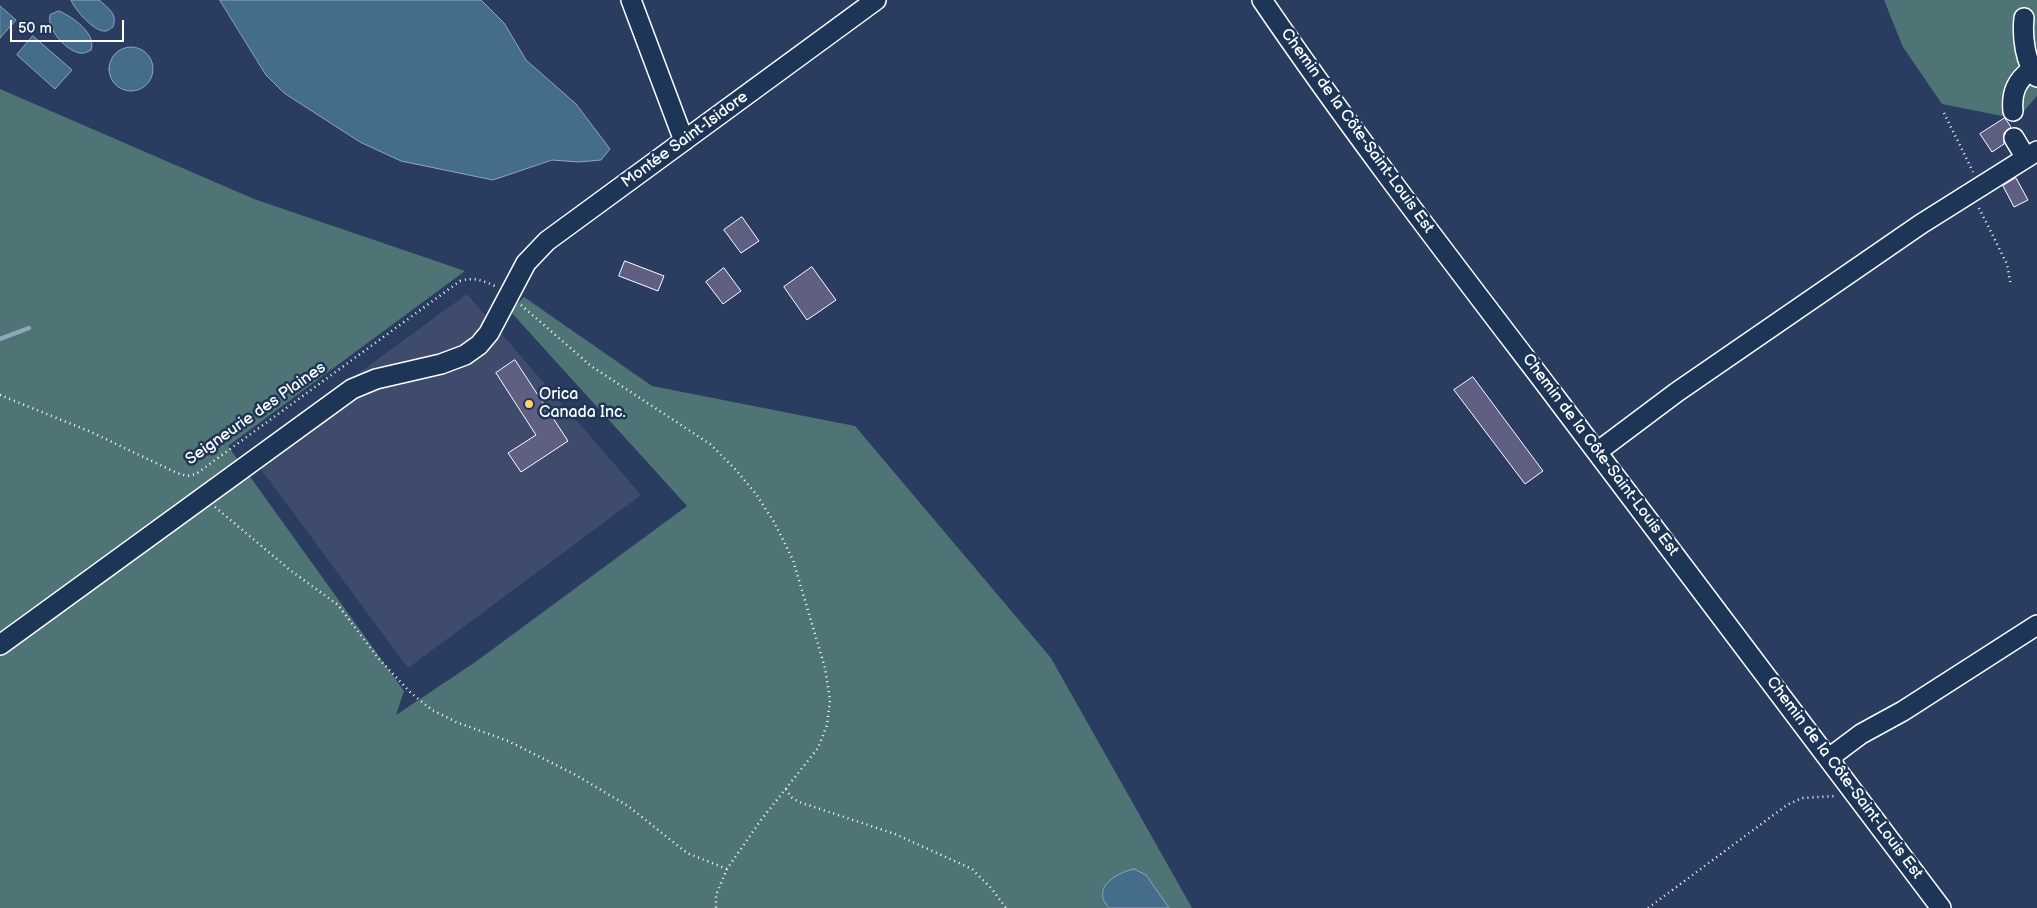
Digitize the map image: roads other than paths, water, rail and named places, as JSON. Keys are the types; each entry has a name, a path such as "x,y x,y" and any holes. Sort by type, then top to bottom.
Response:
{"street":[{"path":"631,0 684,141"},
{"name":"Montée Saint-Isidore","path":"0,645 352,389 376,378 441,364 465,355 480,345 489,333 508,293 526,263 547,241 876,0"},
{"name":"Chemin de la Côte-Saint-Louis Est","path":"1262,0 1371,153 1941,908"},
{"path":"2013,110 2012,103 2015,88 2021,77 2034,73 2025,45 2024,18"},
{"path":"1597,452 1677,392 1921,224 2031,155 2014,138"},
{"path":"1829,758 1861,734 1903,711 2037,625"}],"waterway":[{"path":"0,339 29,328"}],"place":[{"name":"Orica Canada Inc.","path":"529,404"}]}
